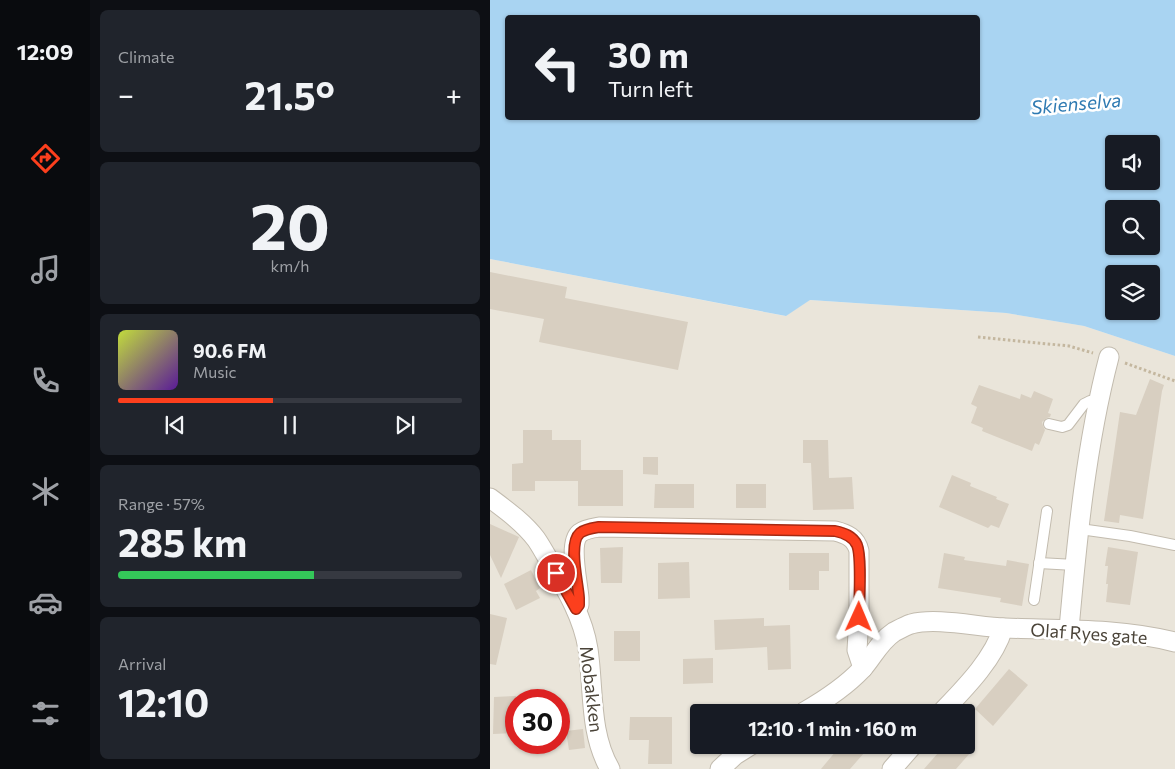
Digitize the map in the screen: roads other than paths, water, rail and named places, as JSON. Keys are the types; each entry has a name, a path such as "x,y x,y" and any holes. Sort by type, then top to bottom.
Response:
{"street":[{"path":"1069,629 1084,486 1099,400 1109,357"},
{"name":"Mobakken","path":"490,498 511,514 536,539 576,609 588,648 596,728 602,756 610,769"},
{"name":"Mobakken","path":"576,609 579,605 579,598 574,550 577,536 582,531 599,527 828,530 844,533 853,538 857,544 859,556 857,650 863,668"},
{"name":"Olaf Ryes gate","path":"817,704 842,688 863,668 880,644 893,633 911,624 938,622 1003,628 1069,629 1144,636 1175,642"},
{"path":"949,704 985,662 999,641 1003,628"},
{"path":"720,769 735,754"},
{"path":"892,769 905,754"}],"lane":[{"path":"1048,424 1062,428 1068,425 1084,404 1099,400"},
{"path":"1034,600 1047,511"},
{"path":"1080,529 1175,545"},
{"path":"1039,563 1075,565"}],"water":[{"name":"Skienselva","path":"490,0 1175,0 1175,356 1084,326 1006,313 810,300 786,316 490,259"}]}
